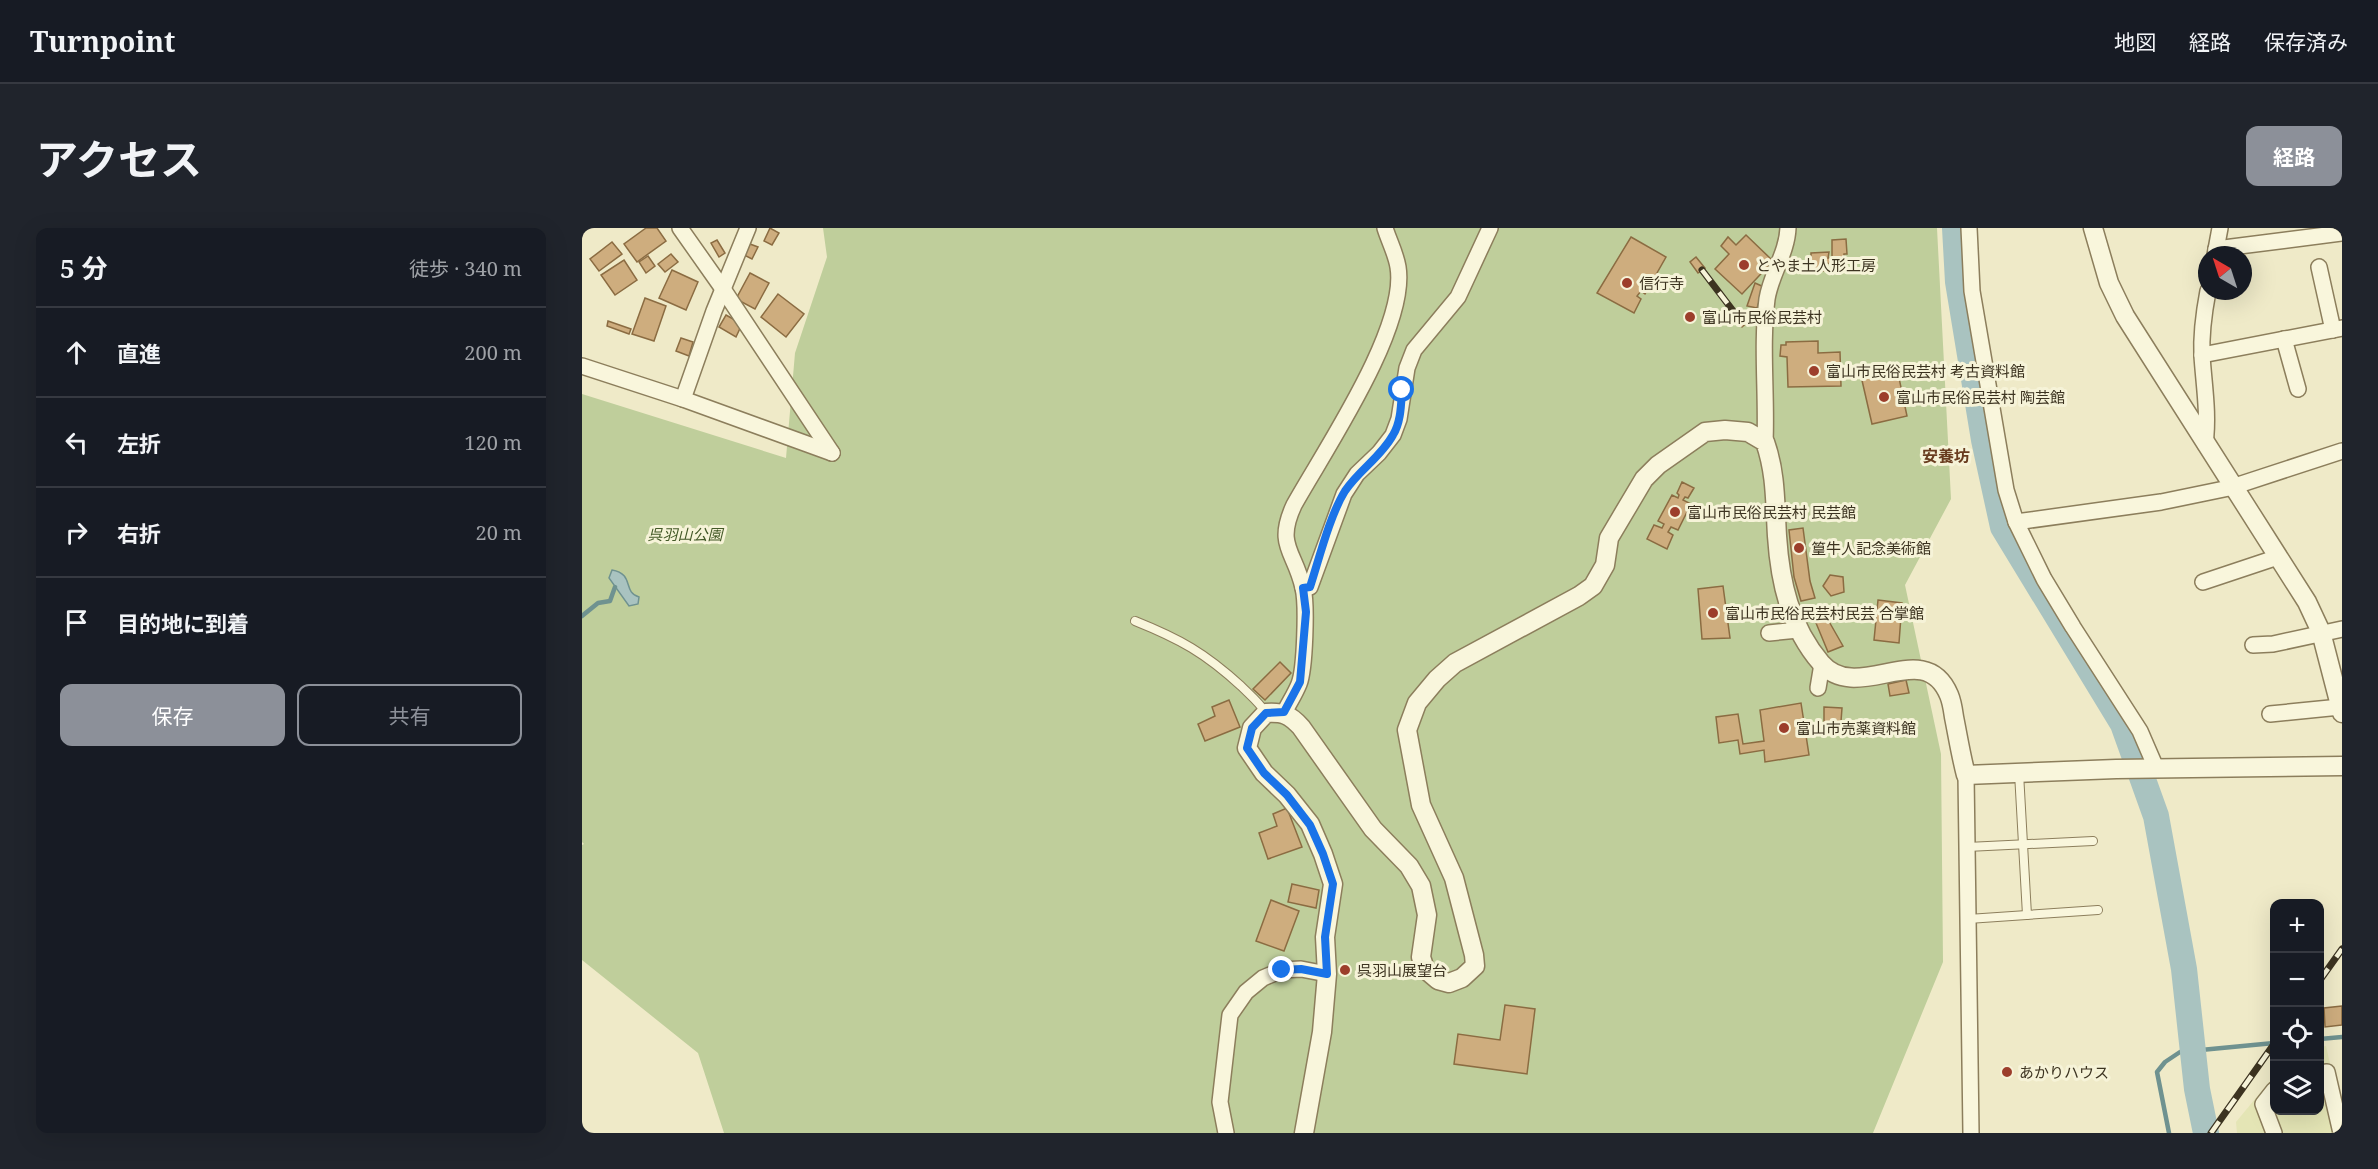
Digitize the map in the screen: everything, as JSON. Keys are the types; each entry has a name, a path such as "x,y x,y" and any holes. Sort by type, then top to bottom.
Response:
{"street":[{"path":"582,366 683,399 832,453 723,288 680,228"},
{"path":"683,399 723,288 748,228"},
{"path":"1304,1133 1322,1032 1327,974 1325,937 1333,884 1310,825 1287,795 1264,773 1247,748 1252,728 1275,713 1300,682 1306,612 1303,588 1286,544 1285,524 1371,371 1389,326 1396,296 1398,268 1385,228"},
{"path":"1303,588 1310,587 1344,494 1357,474 1379,453 1393,435 1399,419 1407,368 1414,350 1458,297 1491,228"},
{"path":"1788,228 1788,239 1760,324 1765,442 1771,458 1776,485 1780,576 1787,604 1798,630 1822,664 1833,674 1849,679 1862,679 1908,668 1931,672 1940,680 1950,696 1966,776 1971,1133"},
{"path":"1969,228 1972,291 2006,490 2016,522 2044,579 2140,731 2156,768"},
{"path":"2093,228 2109,283 2125,316 2307,602 2321,632 2341,710 2270,714"},
{"path":"2217,246 2220,228"},
{"path":"2252,246 2342,232"},
{"path":"2202,355 2338,329 2319,267"},
{"path":"2205,444 2208,420 2202,355 2203,313 2206,300"},
{"path":"2284,339 2298,389"},
{"path":"1275,713 1290,715 1373,829 1409,866 1421,886 1427,915 1421,957 1425,969 1438,980 1449,984 1462,978 1475,966 1474,955 1454,878 1421,805 1407,730 1417,703 1437,679 1455,663 1579,596 1593,586 1605,566 1609,538 1644,478 1658,465 1706,432 1725,430 1748,432 1765,442"},
{"path":"2016,522 2162,502 2233,487 2342,451"},
{"path":"2203,582 2278,556"},
{"path":"2253,645 2273,644 2342,629"},
{"path":"1769,633 1798,630"},
{"path":"1818,688 1822,664"},
{"path":"1966,776 2116,769 2342,766"},
{"path":"1226,1133 1220,1102 1230,1015 1246,992 1263,978 1282,970 1301,969 1327,974"},
{"path":"2324,1072 2327,1072 2341,1133"},
{"path":"2270,1095 2263,1104 2274,1133"}],"lane":[{"path":"1135,621 1176,638 1215,662 1260,704 1275,713"},
{"path":"2019,773 2027,915"},
{"path":"1967,847 2093,841"},
{"path":"1968,919 2098,910"}],"green space":[{"name":"呉羽山公園","path":"823,228 1937,228 1951,499 1905,585 1941,754 1943,962 1873,1133 724,1133 698,1053 582,960 582,845 584,844 582,842 582,394 786,458 795,353 827,257"},
{"path":"2324,1046 2326,1046 2342,1116 2342,1133 2237,1133 2236,1122 2270,1081 2270,1115 2324,1115"}],"water":[{"path":"612,570 624,575 631,591 639,597 638,604 629,606 609,578"}],"building":[{"path":"646,228 657,228 666,241 637,262 624,244"},
{"path":"770,228 779,233 772,245 764,241"},
{"name":"とやま土人形工房","path":"1746,235 1773,261 1742,294 1715,269 1729,254 1721,246 1728,237 1736,245"},
{"name":"信行寺","path":"1631,237 1666,257 1645,294 1641,291 1637,296 1641,299 1634,313 1597,293"},
{"path":"1846,239 1847,254 1844,254 1843,265 1825,263 1824,271 1811,270 1811,253 1829,252 1828,258 1832,258 1832,240"},
{"path":"717,240 725,253 719,257 711,243"},
{"path":"612,242 622,254 599,271 590,259"},
{"path":"750,244 758,247 752,259 744,255"},
{"path":"671,254 678,262 665,272 658,264"},
{"path":"648,256 655,266 646,273 639,262"},
{"path":"1696,257 1705,268 1698,273 1690,262"},
{"path":"624,260 637,280 615,295 601,275"},
{"path":"672,270 698,282 686,310 659,298"},
{"path":"750,273 769,283 755,309 736,299"},
{"path":"1755,283 1764,287 1757,308 1747,306"},
{"path":"778,294 804,314 786,337 761,317"},
{"path":"645,298 666,306 654,341 632,334"},
{"path":"1741,313 1748,322 1742,327 1734,318"},
{"path":"726,315 742,324 736,337 719,327"},
{"path":"608,321 631,329 629,334 607,326"},
{"path":"681,338 693,342 689,356 676,351"},
{"name":"富山市民俗民芸村 考古資料館","path":"1818,341 1818,353 1840,352 1841,386 1788,387 1787,357 1780,356 1781,345 1786,345 1786,342"},
{"name":"富山市民俗民芸村 陶芸館","path":"1900,370 1901,377 1899,378 1907,416 1872,424 1861,376"},
{"name":"富山市民俗民芸村 民芸館","path":"1682,482 1694,488 1688,498 1685,497 1683,500 1691,504 1678,530 1671,527 1668,532 1673,535 1667,549 1647,539 1654,525 1662,528 1664,524 1658,521 1672,495 1678,498 1677,493"},
{"name":"篁牛人記念美術館","path":"1803,528 1810,581 1815,598 1801,601 1794,577 1789,530"},
{"name":"篁牛人記念美術館","path":"1830,575 1843,577 1844,592 1831,596 1823,586"},
{"name":"富山市民俗民芸村民芸 合掌館","path":"1723,586 1730,638 1702,639 1698,589"},
{"path":"1878,600 1902,603 1899,643 1874,640"},
{"path":"1827,618 1843,646 1828,652 1816,623"},
{"path":"1280,662 1291,673 1265,700 1253,689"},
{"path":"1906,680 1909,693 1890,696 1888,684"},
{"path":"1229,700 1240,727 1205,741 1198,724 1215,716 1212,707"},
{"name":"富山市売薬資料館","path":"1801,703 1809,755 1765,762 1764,750 1740,754 1738,740 1719,743 1716,717 1738,714 1743,744 1764,741 1760,710"},
{"path":"1824,707 1842,708 1840,735 1824,733"},
{"path":"1287,808 1302,847 1268,859 1259,833 1277,826 1273,814"},
{"path":"1292,884 1319,890 1316,908 1288,902"},
{"path":"1271,900 1299,911 1284,951 1256,941"},
{"path":"1505,1005 1535,1009 1527,1074 1454,1064 1458,1034 1500,1040"},
{"path":"2342,1006 2342,1025 2325,1027 2324,1008"}],"waterway":[{"path":"1955,228 1958,282 1984,440 2003,527 2123,724 2156,816 2184,969 2197,1089 2206,1133"},
{"path":"582,616 598,603 610,601 615,587"},
{"path":"2324,1039 2342,1037"},
{"path":"2169,1133 2157,1072 2165,1062 2180,1052 2270,1043"}],"railway":[{"path":"1702,270 1737,316"},
{"path":"2324,974 2342,949"},
{"path":"2211,1133 2270,1050"}],"place":[{"name":"とやま土人形工房","path":"1744,265"},
{"name":"信行寺","path":"1627,283"},
{"name":"富山市民俗民芸村","path":"1690,317"},
{"name":"富山市民俗民芸村 考古資料館","path":"1814,371"},
{"name":"富山市民俗民芸村 陶芸館","path":"1884,397"},
{"name":"富山市民俗民芸村 民芸館","path":"1675,512"},
{"name":"篁牛人記念美術館","path":"1799,548"},
{"name":"富山市民俗民芸村民芸 合掌館","path":"1713,613"},
{"name":"富山市売薬資料館","path":"1784,728"},
{"name":"呉羽山展望台","path":"1345,970"},
{"name":"あかりハウス","path":"2007,1072"}],"district":[{"name":"安養坊","path":"1946,456"}],"route":[{"path":"1282,970 1301,969 1327,974 1325,937 1333,884 1310,825 1287,795 1264,773 1247,748 1252,728 1266,713 1284,712 1300,682 1306,612 1303,588 1310,587 1344,494 1357,474 1379,453 1393,435 1399,419 1402,390"}]}
